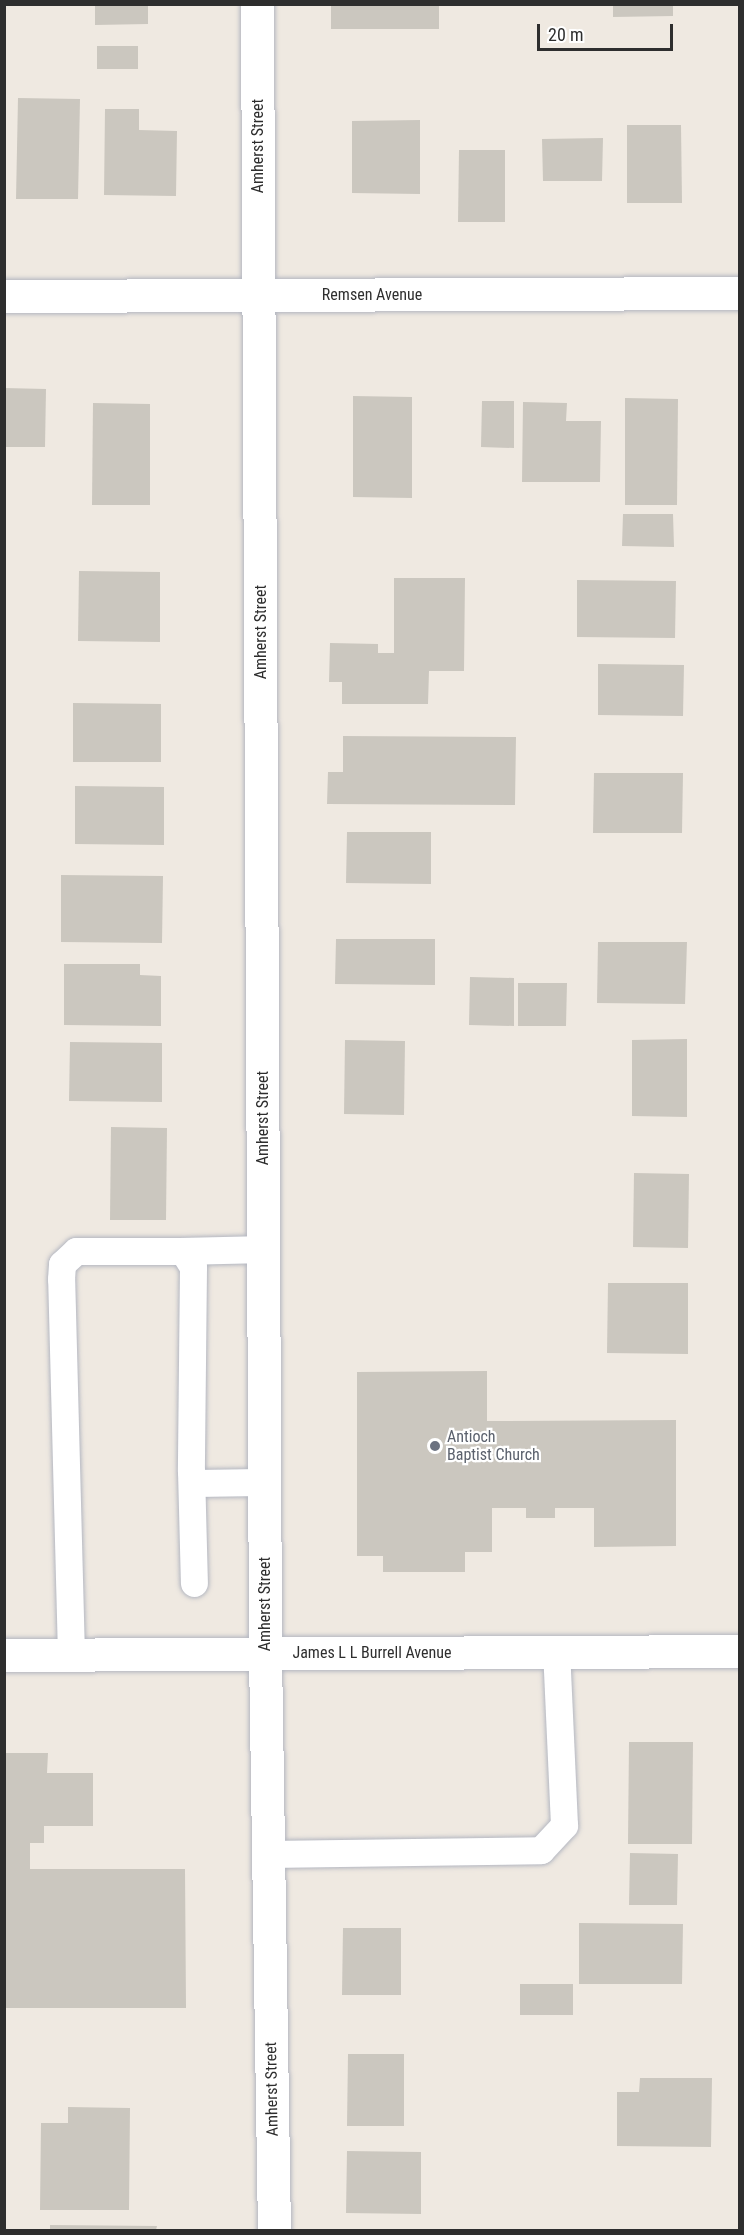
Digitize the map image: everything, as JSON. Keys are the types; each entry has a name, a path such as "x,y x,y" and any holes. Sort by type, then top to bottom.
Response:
{"street":[{"name":"Amherst Street","path":"257,4 265,1653 274,2230"},
{"name":"Remsen Avenue","path":"4,296 740,293"},
{"name":"James L L Burrell Avenue","path":"4,1655 740,1651"}],"lane":[{"path":"71,1655 62,1264 75,1251 263,1249"},
{"path":"183,1251 193,1267 194,1583"},
{"path":"192,1483 264,1482"},
{"path":"268,1854 541,1850 564,1825 556,1652"}],"building":[{"path":"95,4 148,4 148,24 95,25"},
{"path":"331,4 439,4 439,29 331,29"},
{"path":"613,4 673,4 673,16 613,17"},
{"path":"97,46 138,46 138,69 97,69"},
{"path":"18,98 80,99 78,199 16,199"},
{"path":"105,109 139,109 139,130 177,131 176,196 104,195"},
{"path":"420,120 420,194 352,193 352,121"},
{"path":"627,125 681,125 682,203 627,203"},
{"path":"603,138 602,181 543,181 542,139"},
{"path":"459,150 505,150 505,222 458,222"},
{"path":"4,388 46,389 45,447 4,447"},
{"path":"353,396 412,397 412,498 353,497"},
{"path":"625,398 678,399 677,505 625,505"},
{"path":"482,401 514,401 514,448 481,447"},
{"path":"523,402 567,403 566,421 601,421 600,482 522,482"},
{"path":"93,403 150,404 150,505 92,505"},
{"path":"623,514 673,514 674,547 622,546"},
{"path":"79,571 160,572 160,642 78,641"},
{"path":"394,578 465,578 464,671 429,671 428,704 342,704 342,682 329,682 330,643 378,644 378,653 394,653"},
{"path":"577,580 676,581 675,638 577,637"},
{"path":"598,664 684,665 683,716 598,715"},
{"path":"73,703 161,704 161,762 73,762"},
{"path":"343,736 516,737 515,805 327,804 328,772 343,772"},
{"path":"594,773 683,773 682,833 593,833"},
{"path":"75,786 164,787 164,845 75,844"},
{"path":"347,832 431,832 431,884 346,883"},
{"path":"61,875 163,876 162,943 61,942"},
{"path":"336,939 435,939 435,985 335,984"},
{"path":"598,942 687,942 685,1004 597,1003"},
{"path":"64,964 140,964 140,975 161,976 161,1026 64,1025"},
{"path":"470,977 514,978 514,1026 469,1025"},
{"path":"518,983 567,983 566,1026 518,1026"},
{"path":"687,1039 687,1117 632,1116 632,1040"},
{"path":"345,1040 405,1041 404,1115 344,1114"},
{"path":"70,1042 162,1043 162,1102 69,1101"},
{"path":"111,1127 167,1128 166,1220 110,1220"},
{"path":"634,1173 689,1174 688,1248 633,1247"},
{"path":"608,1283 688,1283 688,1354 607,1353"},
{"path":"487,1371 487,1421 676,1420 676,1546 594,1547 594,1508 555,1508 555,1518 526,1518 526,1508 492,1508 492,1552 465,1552 465,1572 383,1572 383,1556 357,1556 357,1372"},
{"path":"629,1742 693,1742 692,1844 628,1844"},
{"path":"4,1753 48,1753 47,1773 93,1773 93,1826 44,1826 44,1843 30,1843 30,1869 185,1869 186,2008 4,2008"},
{"path":"630,1853 678,1854 677,1905 629,1905"},
{"path":"579,1923 683,1924 682,1984 579,1984"},
{"path":"343,1928 401,1928 401,1995 342,1995"},
{"path":"520,1984 573,1984 573,2015 520,2015"},
{"path":"348,2054 404,2054 404,2126 347,2126"},
{"path":"640,2078 712,2078 711,2147 617,2146 617,2092 639,2092"},
{"path":"68,2107 130,2108 129,2210 40,2210 41,2123 68,2123"},
{"path":"347,2151 421,2152 421,2214 346,2213"},
{"path":"50,2225 157,2226 156,2230 50,2230"}],"place":[{"name":"Antioch Baptist Church","path":"435,1446"}]}
